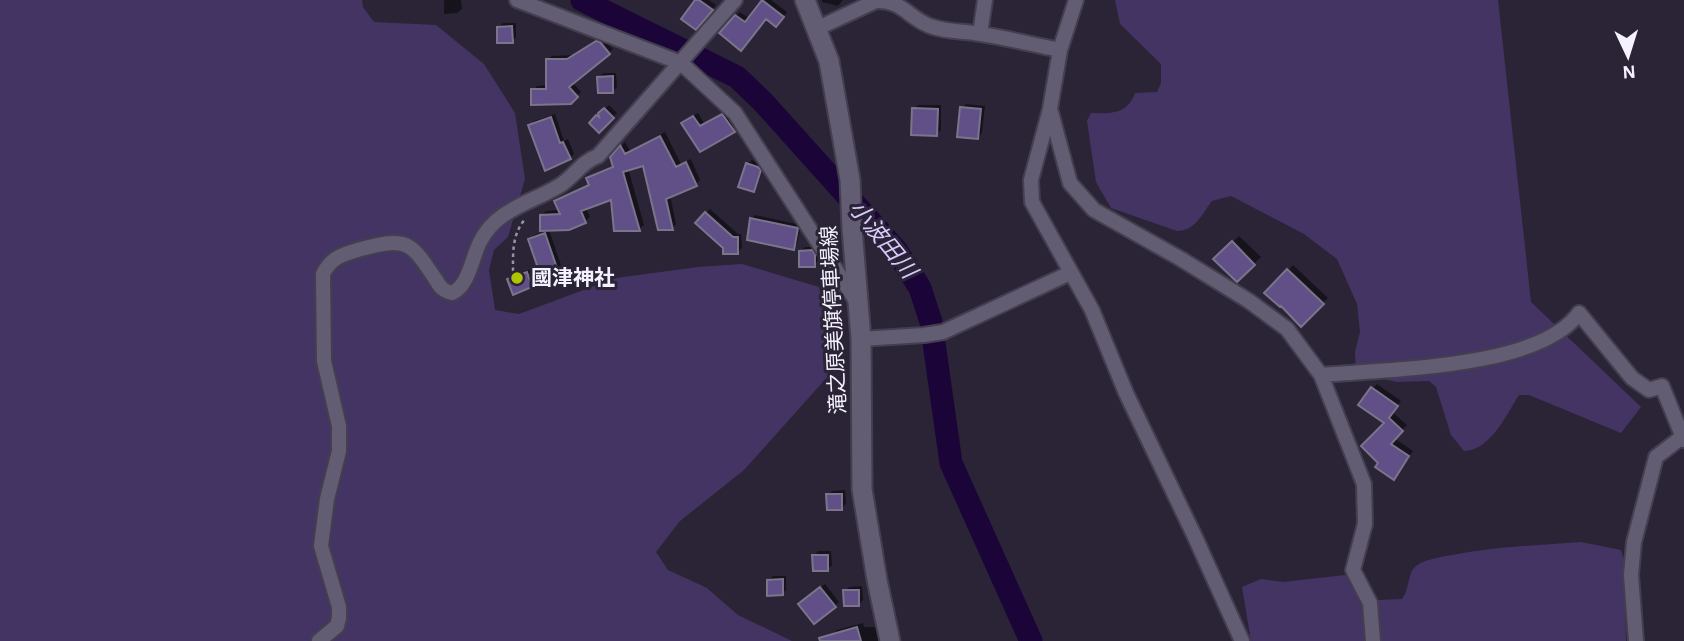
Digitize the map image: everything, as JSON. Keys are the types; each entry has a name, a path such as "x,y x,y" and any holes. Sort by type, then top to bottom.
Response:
{"main road":[{"name":"滝之原美旗停車場線","path":"805,0 829,61 850,180 861,339 862,489 890,641"}],"street":[{"path":"517,0 683,61 735,113 858,305"},
{"path":"319,641 337,626 339,618 339,607 321,546 327,499 339,450 339,426 324,360 323,274 328,263 340,255 387,243 403,243 416,251 442,289 452,293 457,291 463,283 480,240 495,221 507,211 562,185 585,161 598,156 735,0"},
{"path":"818,28 876,1 885,0 900,5 922,23 933,28 981,34 1060,50"},
{"path":"981,34 985,0"},
{"path":"1076,0 1060,50 1050,109 1031,180 1032,202 1092,310 1126,393 1242,641"},
{"path":"1050,109 1070,183 1094,210 1249,301 1287,329 1321,375 1364,484 1364,524 1353,570 1370,603 1373,641"},
{"path":"861,339 943,332 1070,273"},
{"path":"1321,375 1485,360 1544,342 1571,325 1579,313 1632,378 1649,390 1662,386 1683,439 1656,457 1634,542 1631,575 1636,641"}],"path":[{"path":"513,271 512,244 520,226 530,214"}],"shaded area":[{"path":"0,0 362,0 363,7 374,22 436,25 484,64 515,113 525,179 508,237 494,250 489,270 495,310 519,314 616,278 698,267 742,264 819,287 838,365 744,470 680,521 656,552 668,570 707,588 738,615 792,641 0,641"},
{"path":"1115,0 1498,0 1531,302 1641,407 1621,433 1529,395 1519,395 1490,438 1474,449 1464,451 1451,435 1436,387 1429,381 1397,382 1356,373 1355,352 1360,332 1357,304 1337,259 1304,234 1231,196 1212,201 1193,225 1177,231 1111,208 1096,182 1087,121 1091,113 1111,113 1123,109 1135,93 1157,92 1161,83 1161,64 1120,24"},
{"path":"1581,542 1621,550 1624,560 1626,641 1251,641 1242,587 1261,579 1283,582 1363,573 1378,600 1402,599 1413,569 1429,560 1484,550"}],"building":[{"path":"695,0 713,10 696,30 681,19"},
{"path":"762,0 784,17 776,27 766,19 741,51 719,33 735,15 745,22"},
{"path":"512,26 513,43 497,43 497,27"},
{"path":"596,41 610,54 569,87 578,97 571,104 531,105 531,89 546,89 546,59 567,59"},
{"path":"613,76 613,93 598,93 597,77"},
{"path":"960,107 981,109 978,139 957,137"},
{"path":"604,108 614,118 599,133 589,123 596,115 599,117 598,113"},
{"path":"912,108 938,109 937,136 911,135"},
{"path":"722,114 735,132 700,152 681,123 693,116 700,126"},
{"path":"551,117 560,143 563,142 571,159 545,171 528,125"},
{"path":"660,136 676,167 686,162 697,186 666,199 673,230 658,230 643,166 623,172 640,231 614,231 611,200 581,211 586,223 569,230 540,231 540,215 560,214 554,201 589,185 586,178 613,167 610,157 620,145 625,154"},
{"path":"746,163 761,170 754,192 738,187"},
{"path":"705,212 733,237 738,237 738,254 723,254 723,248 695,223"},
{"path":"750,218 798,228 794,250 747,240"},
{"path":"545,233 558,271 541,277 528,239"},
{"path":"1232,241 1255,265 1237,282 1213,259"},
{"path":"812,250 815,254 815,267 799,267 799,251"},
{"path":"1287,269 1324,304 1301,327 1264,293"},
{"path":"527,272 532,287 513,295 507,279"},
{"path":"1371,387 1398,406 1389,418 1403,431 1391,444 1409,456 1394,480 1375,467 1378,463 1361,446 1384,423 1358,405"},
{"path":"826,494 842,494 842,510 827,510"},
{"path":"812,555 828,555 828,571 813,571"},
{"path":"783,579 783,595 767,596 767,580"},
{"path":"820,587 836,607 814,624 798,604"},
{"path":"843,590 859,590 859,606 844,606"},
{"path":"857,627 861,641 820,641 819,638"}],"waterway":[{"name":"小波田川","path":"582,0 737,77 763,102 896,250 920,288 931,322 951,463 1031,641"}],"place":[{"name":"國津神社","path":"517,278"}]}
